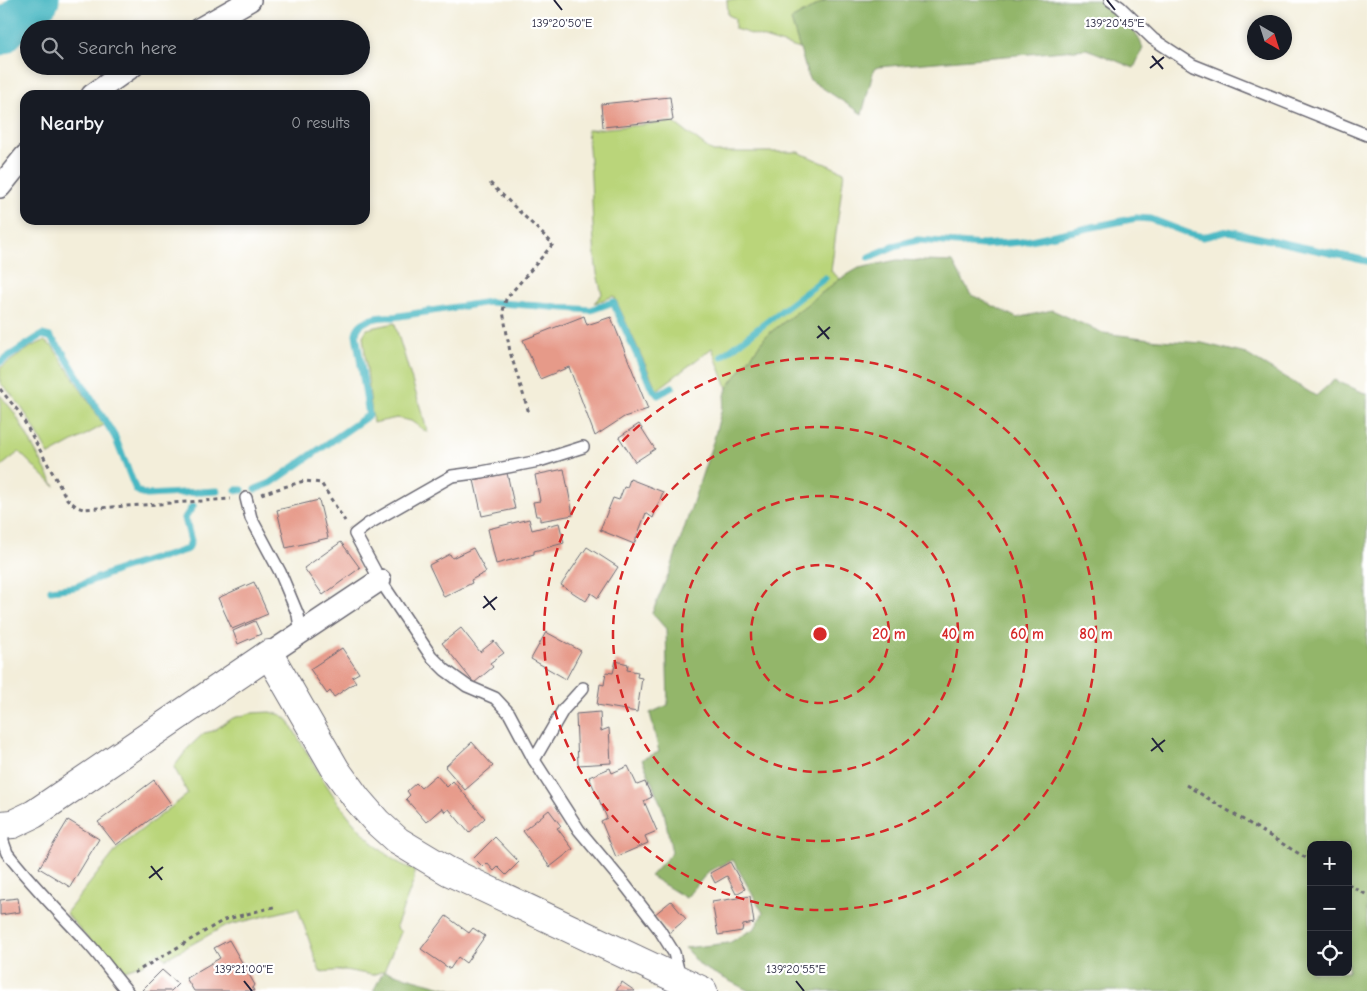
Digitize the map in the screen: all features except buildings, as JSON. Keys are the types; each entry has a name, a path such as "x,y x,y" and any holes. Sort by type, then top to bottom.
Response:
{"street":[{"path":"215,20 250,0"},
{"path":"99,90 120,75"},
{"path":"0,187 20,162"},
{"path":"1,826 13,824 34,814 380,580"},
{"path":"269,654 336,770 377,822 398,841 448,871 692,985"}],"lane":[{"path":"1110,0 1120,7 1153,39 1193,65 1367,135"},
{"path":"584,447 538,461 452,476 368,524 355,534 380,580 431,656 445,670 467,686 495,698 509,713 534,760 579,830 659,929 692,985"},
{"path":"246,498 251,518 280,572 298,615 301,633"},
{"path":"534,760 563,710 583,688"},
{"path":"1,826 3,842 7,852 56,910 88,942 127,991"}],"path":[{"path":"490,183 553,244 506,299 503,311 510,352 529,413"},
{"path":"0,389 19,412 67,500 76,507 84,509 246,498 304,481 321,483 355,534"},
{"path":"1186,784 1307,859"},
{"path":"1351,886 1367,895"},
{"path":"118,981 224,920 277,906"}],"green space":[{"path":"727,0 826,0 791,20 800,49 735,29 735,18 728,15"},
{"path":"826,0 1101,0 1126,20 1143,48 1134,68 1087,49 878,67 874,69 862,114 809,79 791,20"},
{"path":"673,122 713,152 798,152 844,172 831,271 840,279 767,335 727,388 712,348 657,390 614,296 594,303 602,294 596,267 587,130"},
{"path":"897,260 953,262 970,294 1017,318 1052,310 1103,333 1202,343 1246,354 1316,396 1334,380 1367,394 1367,991 749,991 702,967 685,948 729,943 755,928 763,913 733,860 709,871 686,898 650,876 672,853 664,812 642,759 659,752 650,713 668,705 666,629 652,613 671,568 714,439 727,388 767,335 840,279 859,268"},
{"path":"395,323 428,433 411,421 397,418 373,423 363,336 367,329"},
{"path":"44,341 53,347 104,425 49,455 15,399 0,383 0,368 31,347"},
{"path":"0,395 14,412 55,487 19,452 0,467"},
{"path":"270,712 282,715 288,720 333,794 359,828 374,844 393,859 414,870 414,880 396,927 401,932 384,971 372,975 345,970 320,972 298,908 225,926 165,959 160,952 143,964 117,973 66,913 118,848 188,794 174,767 188,748 204,733 213,731 233,718 252,713"},
{"path":"384,971 454,990 465,991 373,991"}],"waterway":[{"path":"0,35 39,0"},
{"path":"869,257 897,245 918,240 983,245 1021,242 1136,218 1151,219 1203,237 1228,231 1367,261"},
{"path":"722,356 825,278"},
{"path":"256,489 271,483 369,415 356,334 361,325 376,318 489,302 591,310 613,302 651,386 658,395 672,387"},
{"path":"0,362 42,335 50,337 62,351 115,437 136,490 147,495 217,491"},
{"path":"236,490 242,490"},
{"path":"51,590 75,587 118,570 188,549 191,541 185,518 193,506"}]}
